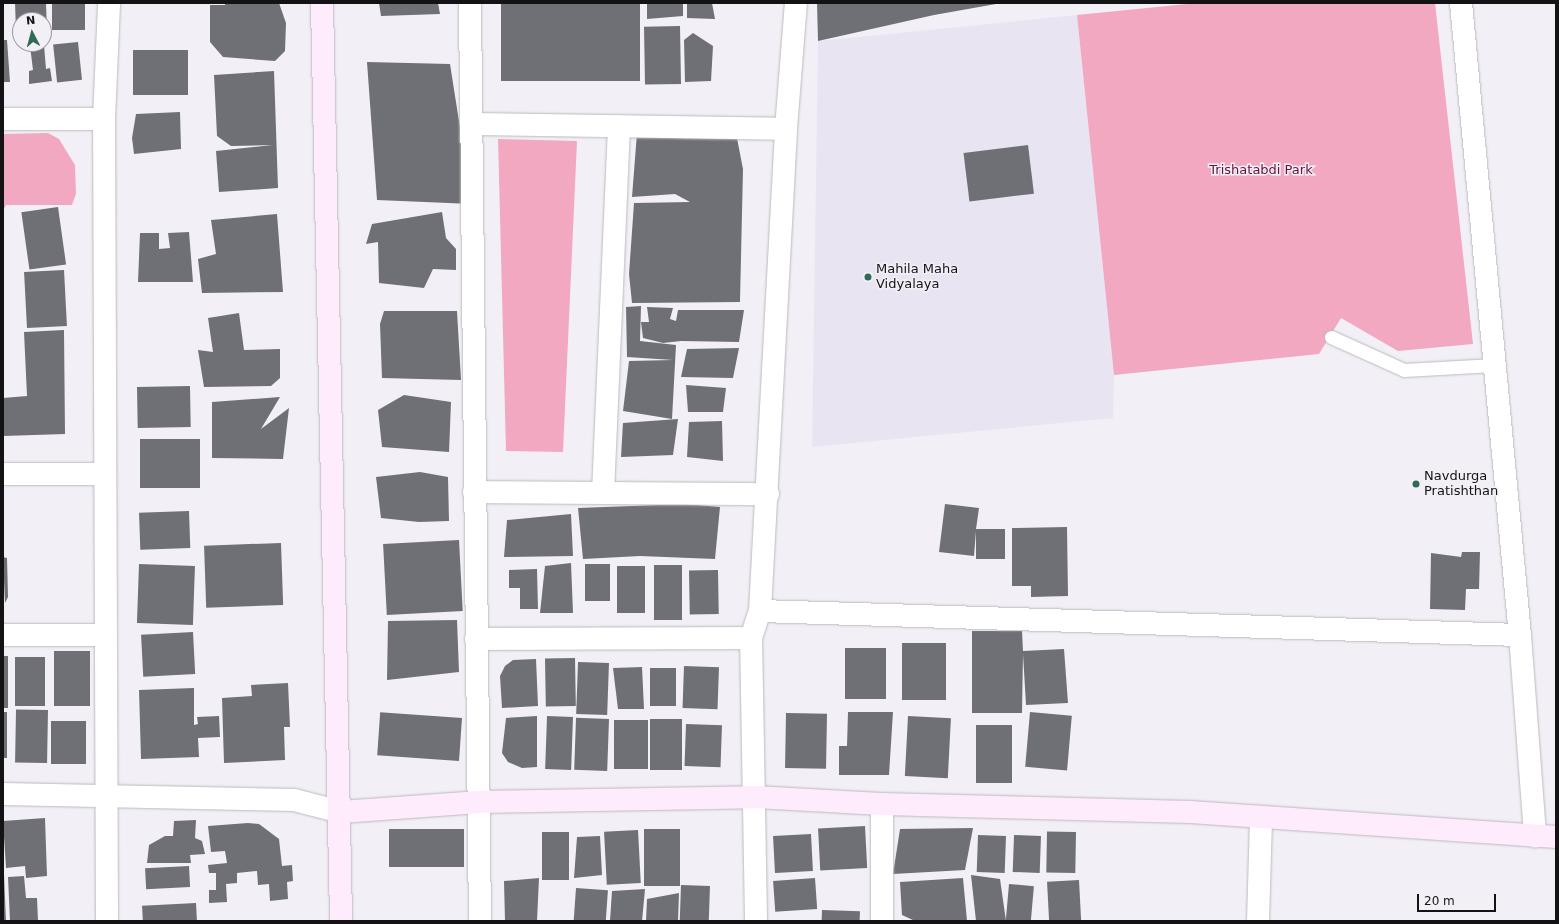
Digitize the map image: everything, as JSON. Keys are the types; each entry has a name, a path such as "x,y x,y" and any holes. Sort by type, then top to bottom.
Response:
{"street":[{"path":"107,921 108,796 105,635 104,119 109,3"},
{"path":"322,3 341,812 341,921"},
{"path":"470,3 474,492 480,802 480,921"},
{"path":"756,921 751,638 760,611 768,494 786,129 796,3"},
{"path":"1461,3 1520,635 1535,836"},
{"path":"3,119 104,119"},
{"path":"471,124 786,129"},
{"path":"603,493 619,126"},
{"path":"3,474 105,474"},
{"path":"474,492 768,494"},
{"path":"760,611 1520,635"},
{"path":"3,635 105,635"},
{"path":"476,639 751,638"},
{"path":"3,794 294,800 341,812 480,802 755,797 882,804 1190,812 1535,836 1556,836"},
{"path":"882,804 882,921"},
{"path":"1258,921 1261,817"}],"lane":[{"path":"1331,337 1404,370 1494,365"}],"shaded area":[{"path":"1077,15 1114,375 1113,418 812,447 818,41"}],"green space":[{"name":"Trishatabdi Park","path":"1197,3 1435,3 1473,344 1398,351 1341,318 1319,354 1114,375 1077,15"},
{"path":"48,133 59,139 75,165 76,194 72,205 6,205 3,211 3,134"},
{"path":"498,139 577,141 563,452 506,451"}],"building":[{"path":"15,3 46,3 46,12 15,12"},
{"path":"52,3 85,3 85,30 52,30"},
{"path":"225,3 279,3 286,23 285,51 275,61 223,57 210,42 210,5 225,5"},
{"path":"379,3 438,3 440,14 381,16"},
{"path":"501,3 640,3 640,81 501,81"},
{"path":"647,3 683,3 683,16 647,19"},
{"path":"687,3 712,3 715,19 687,18"},
{"path":"817,3 996,4 934,15 818,41"},
{"path":"680,26 681,84 645,85 644,27"},
{"path":"693,33 713,46 711,81 685,82 684,40"},
{"path":"3,40 7,40 10,82 3,82"},
{"path":"78,42 82,80 57,82 53,45"},
{"path":"133,50 188,50 188,95 133,95"},
{"path":"31,52 45,52 46,69 50,68 52,81 29,84 29,71 33,70"},
{"path":"367,62 450,64 472,204 377,200"},
{"path":"274,71 278,188 219,192 216,151 273,145 231,146 217,136 214,75"},
{"path":"180,112 181,149 134,154 132,138 136,114"},
{"path":"735,128 743,169 740,302 632,303 629,274 634,203 690,202 675,194 632,197 637,133"},
{"path":"1028,145 1034,194 969,202 963,153"},
{"path":"58,207 66,264 29,270 21,212"},
{"path":"442,212 446,238 456,249 456,270 433,269 424,288 379,283 378,242 366,244 372,224"},
{"path":"277,214 283,292 202,293 198,259 216,254 211,220"},
{"path":"189,232 193,282 138,282 140,233 159,233 159,249 170,248 168,233"},
{"path":"64,270 67,326 27,328 24,272"},
{"path":"641,306 640,341 676,345 672,419 623,411 629,361 673,360 627,357 626,307"},
{"path":"647,307 673,308 670,319 676,321 678,310 744,310 739,342 681,341 663,343 643,338 641,322 649,322"},
{"path":"384,311 457,311 461,380 382,378 380,324"},
{"path":"239,313 244,350 280,349 280,378 271,386 204,387 198,350 213,352 208,318"},
{"path":"64,330 65,434 3,436 3,398 27,396 24,332"},
{"path":"739,348 733,378 681,377 687,349"},
{"path":"686,385 726,388 723,412 688,412"},
{"path":"190,386 191,427 138,428 137,387"},
{"path":"404,395 451,402 449,452 382,447 378,410"},
{"path":"280,397 261,429 289,408 283,459 212,458 212,402"},
{"path":"678,419 673,455 621,457 623,423"},
{"path":"722,421 723,461 687,457 689,422"},
{"path":"140,439 200,439 200,488 140,488"},
{"path":"420,472 448,477 449,521 419,522 381,518 376,477"},
{"path":"685,504 720,507 715,559 640,556 583,559 578,508"},
{"path":"945,504 979,508 976,529 1005,529 1005,559 976,559 976,531 974,556 939,552"},
{"path":"189,511 190,548 140,550 139,513"},
{"path":"571,514 573,556 504,557 507,520"},
{"path":"1067,527 1068,596 1031,597 1031,586 1012,586 1012,528"},
{"path":"459,540 463,611 387,615 383,544"},
{"path":"281,543 283,605 206,608 204,546"},
{"path":"1462,552 1480,552 1479,589 1466,589 1465,610 1430,609 1431,553 1461,557"},
{"path":"3,557 7,558 8,597 5,603"},
{"path":"571,563 573,613 540,613 545,566"},
{"path":"139,564 195,566 193,625 137,623"},
{"path":"585,564 610,564 610,601 585,601"},
{"path":"654,565 682,565 682,620 654,620"},
{"path":"617,566 645,566 645,613 617,613"},
{"path":"537,569 538,609 520,609 520,588 509,588 509,570"},
{"path":"718,570 719,614 690,614 689,571"},
{"path":"457,620 459,672 387,680 388,621"},
{"path":"972,631 1022,631 1023,651 1064,649 1068,703 1026,705 1023,654 1022,713 972,713"},
{"path":"193,632 195,674 143,677 141,635"},
{"path":"902,643 946,643 946,700 902,700"},
{"path":"845,648 886,648 886,699 845,699"},
{"path":"54,651 90,651 90,706 54,706"},
{"path":"3,656 8,656 8,708 3,708"},
{"path":"15,657 45,657 45,706 15,706"},
{"path":"575,658 576,706 546,707 545,659"},
{"path":"536,659 538,706 502,708 500,676 505,666 513,660"},
{"path":"578,662 609,663 607,715 576,714"},
{"path":"684,666 719,667 718,709 683,708"},
{"path":"642,667 644,709 618,709 613,668"},
{"path":"650,668 676,668 676,706 650,706"},
{"path":"288,683 290,727 284,727 285,760 224,763 222,698 252,696 251,685"},
{"path":"194,688 194,725 198,724 197,717 219,716 220,737 198,738 199,757 141,759 139,690"},
{"path":"16,709 48,710 47,763 15,762"},
{"path":"3,712 7,712 7,758 3,758"},
{"path":"380,712 462,718 459,761 377,755"},
{"path":"848,712 893,712 889,775 839,775 839,746 847,746"},
{"path":"1030,712 1072,716 1067,770 1025,767"},
{"path":"786,713 827,714 826,769 785,768"},
{"path":"537,716 537,767 522,768 508,762 502,753 506,718"},
{"path":"547,716 573,717 571,770 545,769"},
{"path":"908,716 951,718 948,778 905,776"},
{"path":"576,718 609,719 607,771 574,770"},
{"path":"650,719 682,719 682,770 650,770"},
{"path":"614,720 648,720 648,769 614,769"},
{"path":"51,721 86,721 86,764 51,764"},
{"path":"686,724 722,725 721,767 685,766"},
{"path":"976,725 1012,725 1012,783 976,783"},
{"path":"45,818 47,876 26,878 25,866 6,868 3,821"},
{"path":"196,820 195,838 202,841 205,854 190,855 191,863 147,863 149,845 165,836 173,836 174,821"},
{"path":"248,823 259,824 279,839 282,866 292,865 293,881 287,882 288,899 270,901 269,884 258,885 257,871 237,873 237,883 226,884 227,902 209,903 209,890 216,890 216,873 209,873 208,865 227,863 225,851 211,852 208,826"},
{"path":"865,826 867,868 820,870 818,828"},
{"path":"973,828 965,870 893,874 900,829"},
{"path":"389,829 464,829 464,867 389,867"},
{"path":"644,829 680,829 680,886 644,886"},
{"path":"638,830 641,883 607,885 604,832"},
{"path":"1047,831 1076,832 1075,873 1046,872"},
{"path":"542,832 569,832 569,880 542,880"},
{"path":"811,834 813,871 775,873 773,836"},
{"path":"978,835 1006,836 1005,873 977,872"},
{"path":"1014,835 1041,836 1040,873 1013,872"},
{"path":"600,836 602,875 574,878 577,837"},
{"path":"189,866 190,887 146,889 145,868"},
{"path":"4,874 6,921 3,921"},
{"path":"971,875 1000,879 1006,921 976,921"},
{"path":"24,876 26,898 37,898 38,921 10,921 8,877"},
{"path":"539,878 537,921 505,921 504,881"},
{"path":"815,878 817,909 775,912 773,881"},
{"path":"963,878 967,921 915,921 902,915 900,882"},
{"path":"1079,880 1081,921 1049,921 1047,882"},
{"path":"1009,884 1034,886 1031,921 1006,921"},
{"path":"681,885 710,886 709,921 680,921"},
{"path":"576,888 608,890 606,921 574,921"},
{"path":"645,889 642,921 610,921 612,891"},
{"path":"679,893 678,921 646,921 647,899"},
{"path":"196,903 197,921 143,921 142,906"},
{"path":"822,910 860,911 860,921 822,921"}],"place":[{"name":"Mahila Maha Vidyalaya","path":"868,277"},
{"name":"Navdurga Pratishthan","path":"1416,484"}]}
